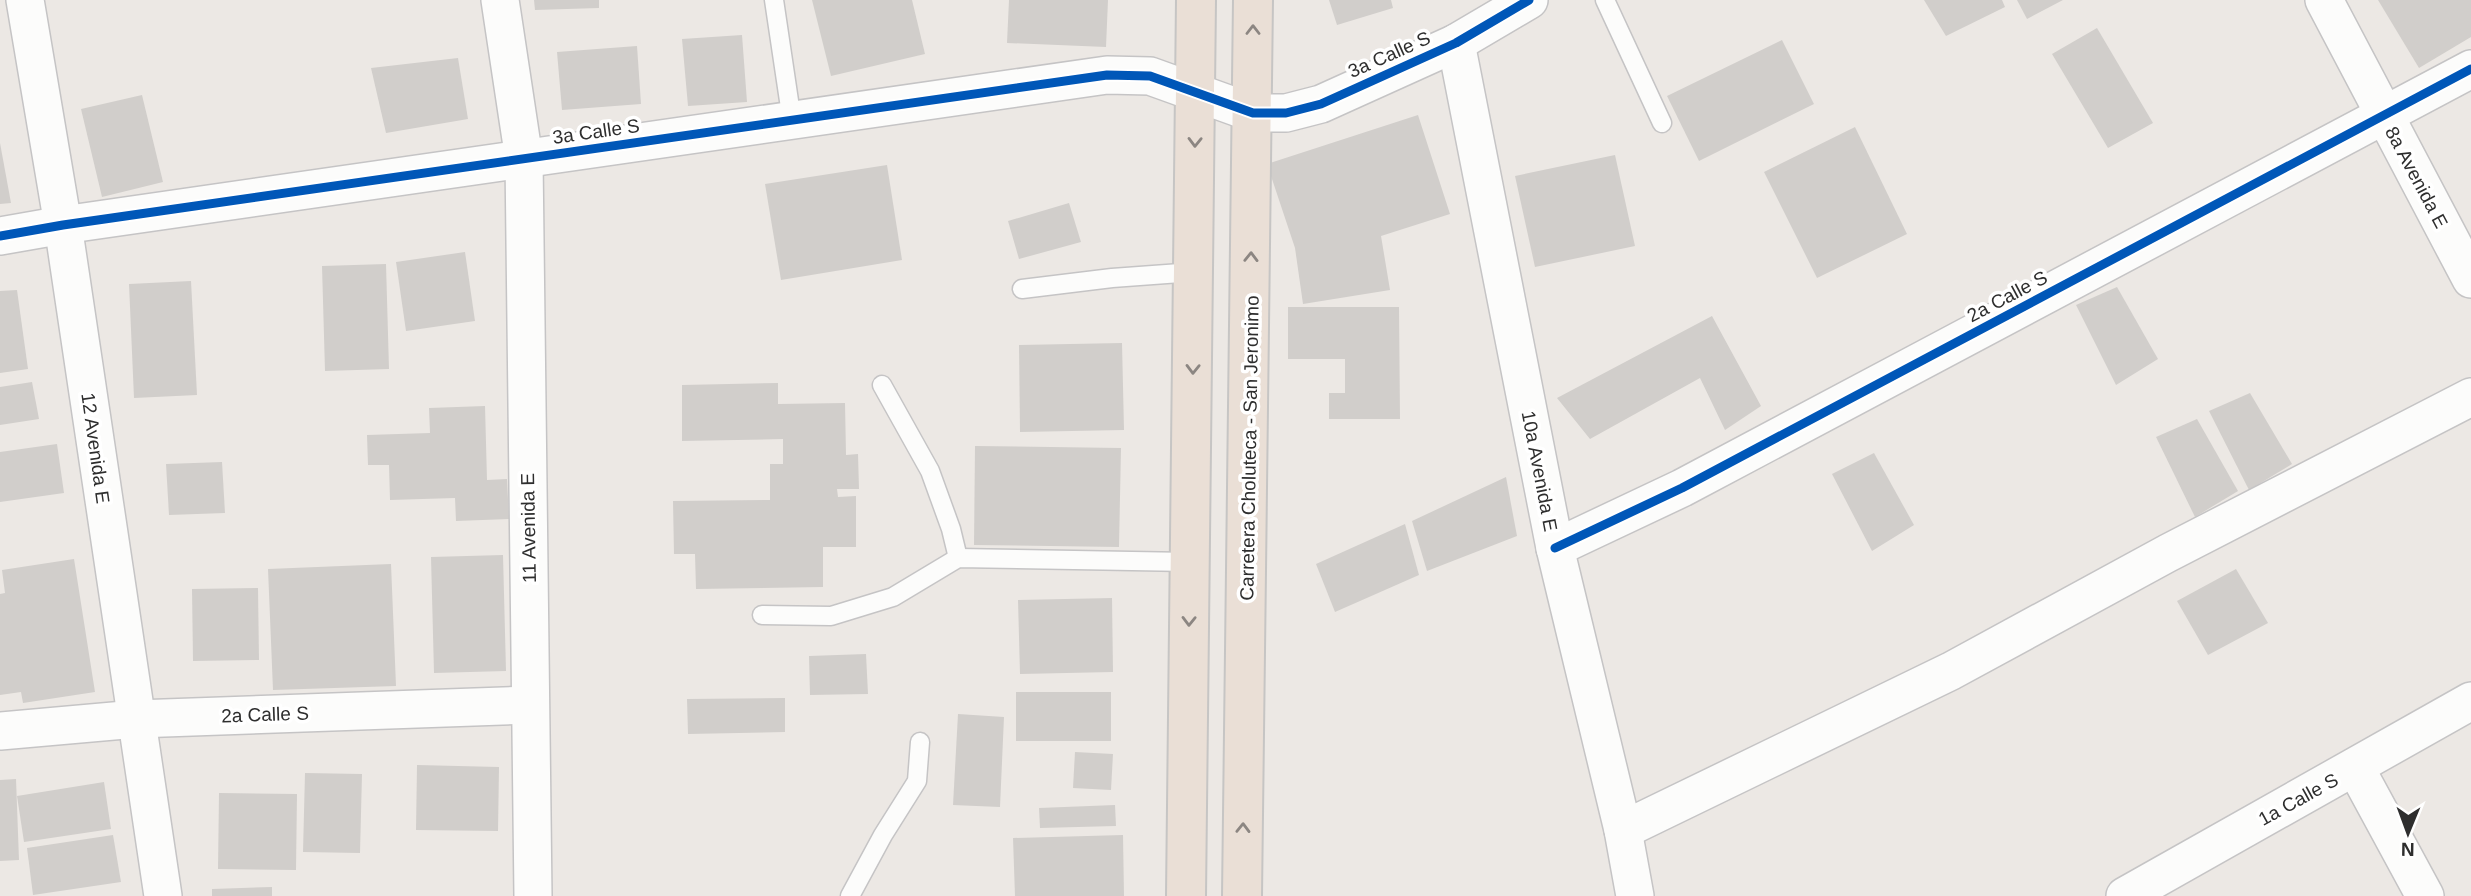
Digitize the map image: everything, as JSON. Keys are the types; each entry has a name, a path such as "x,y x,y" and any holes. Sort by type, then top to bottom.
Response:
{"highway":[{"path":"1186,896 1196,0"},
{"name":"Carretera Choluteca - San Jeronimo","path":"1242,896 1253,0"}],"street":[{"name":"12 Avenida E","path":"25,0 63,225 163,896"},
{"name":"11 Avenida E","path":"500,0 524,159 533,896"},
{"name":"3a Calle S","path":"0,236 1107,75 1150,76 1253,113 1286,113 1321,104 1455,43 1529,0"},
{"name":"8a Avenida E","path":"2324,0 2471,279"},
{"name":"10a Avenida E","path":"1455,43 1555,548 1623,830 1635,896"},
{"name":"2a Calle S","path":"1555,548 1682,488 2471,69"},
{"path":"1623,830 1951,671 2168,552 2471,397"},
{"name":"1a Calle S","path":"2125,896 2471,701"},
{"name":"2a Calle S","path":"0,731 136,719 530,705"},
{"path":"2355,766 2425,896"}],"lane":[{"path":"774,0 792,121"},
{"path":"1605,0 1662,123"},
{"path":"1022,289 1194,272"},
{"path":"882,385 930,471 951,529 958,558"},
{"path":"762,615 831,617 893,597 958,558 1190,562"},
{"path":"850,896 917,780 920,742"}],"building":[{"path":"534,0 599,0 599,8 535,10"},
{"path":"812,0 912,0 925,54 831,76"},
{"path":"1009,0 1108,0 1106,47 1007,43"},
{"path":"1329,0 1391,0 1393,8 1337,25"},
{"path":"1924,0 2002,0 2005,7 1946,36"},
{"path":"2017,0 2063,0 2027,19"},
{"path":"2378,0 2471,0 2471,37 2419,68"},
{"path":"2097,28 2153,123 2108,148 2052,54"},
{"path":"742,35 747,102 688,106 682,39"},
{"path":"1782,40 1814,104 1699,161 1667,96"},
{"path":"637,46 641,104 562,110 557,52"},
{"path":"458,58 468,119 386,133 371,68"},
{"path":"142,95 163,182 102,197 81,109"},
{"path":"1418,115 1450,214 1381,236 1390,290 1303,304 1295,248 1267,164"},
{"path":"1855,127 1907,234 1817,278 1764,172"},
{"path":"0,143 11,203 0,204"},
{"path":"1615,155 1635,246 1535,267 1515,176"},
{"path":"887,165 902,260 781,280 765,184"},
{"path":"1069,203 1081,242 1019,259 1008,221"},
{"path":"465,252 475,321 406,331 396,262"},
{"path":"386,264 389,369 325,371 322,266"},
{"path":"191,281 197,395 134,398 129,284"},
{"path":"2117,287 2158,359 2116,385 2076,305"},
{"path":"17,290 28,369 0,373 0,291"},
{"path":"1288,307 1399,307 1400,419 1329,419 1329,393 1345,393 1345,359 1288,359"},
{"path":"1712,316 1761,406 1725,430 1700,378 1590,439 1557,398"},
{"path":"1122,343 1124,430 1020,432 1019,345"},
{"path":"32,382 39,419 0,425 0,387"},
{"path":"778,383 778,404 845,403 846,455 858,454 859,489 837,489 838,497 856,496 856,547 823,547 823,587 696,589 695,554 674,554 673,501 770,500 770,464 783,464 783,439 682,441 682,385"},
{"path":"2250,393 2292,464 2249,490 2209,411"},
{"path":"485,406 487,480 507,479 509,519 456,521 455,498 390,500 389,465 368,465 367,435 430,433 429,408"},
{"path":"2197,419 2238,491 2195,517 2156,437"},
{"path":"57,444 64,493 0,502 0,452"},
{"path":"975,446 1121,448 1119,547 974,545"},
{"path":"1874,453 1914,525 1872,551 1832,474"},
{"path":"222,462 225,513 169,515 166,464"},
{"path":"1506,477 1517,536 1427,571 1412,521"},
{"path":"1405,524 1419,575 1335,612 1316,564"},
{"path":"503,555 506,671 434,673 431,557"},
{"path":"74,559 95,692 23,703 21,692 0,695 0,594 5,593 2,570"},
{"path":"391,564 396,686 273,690 268,569"},
{"path":"2236,569 2268,623 2208,655 2177,601"},
{"path":"258,588 259,660 193,661 192,589"},
{"path":"1112,598 1113,672 1020,674 1018,600"},
{"path":"866,654 868,694 810,695 809,656"},
{"path":"1016,692 1111,692 1111,741 1016,741"},
{"path":"785,698 785,732 688,734 687,699"},
{"path":"958,714 1004,717 1000,807 953,805"},
{"path":"1075,752 1113,754 1111,790 1073,788"},
{"path":"417,765 499,767 498,831 416,830"},
{"path":"305,773 362,774 360,853 303,852"},
{"path":"16,779 19,860 0,861 0,780"},
{"path":"104,782 111,829 24,842 17,796"},
{"path":"219,793 297,794 296,870 218,869"},
{"path":"1115,805 1116,826 1040,828 1039,808"},
{"path":"113,835 121,882 33,895 27,848"},
{"path":"1123,835 1124,896 1015,896 1013,838"},
{"path":"272,887 272,896 212,896 212,889"}],"cycle path":[{"path":"0,236 1107,75 1150,76 1253,113 1286,113 1321,104 1456,43 1529,0"},
{"path":"1555,548 1682,488 2471,69"}]}
